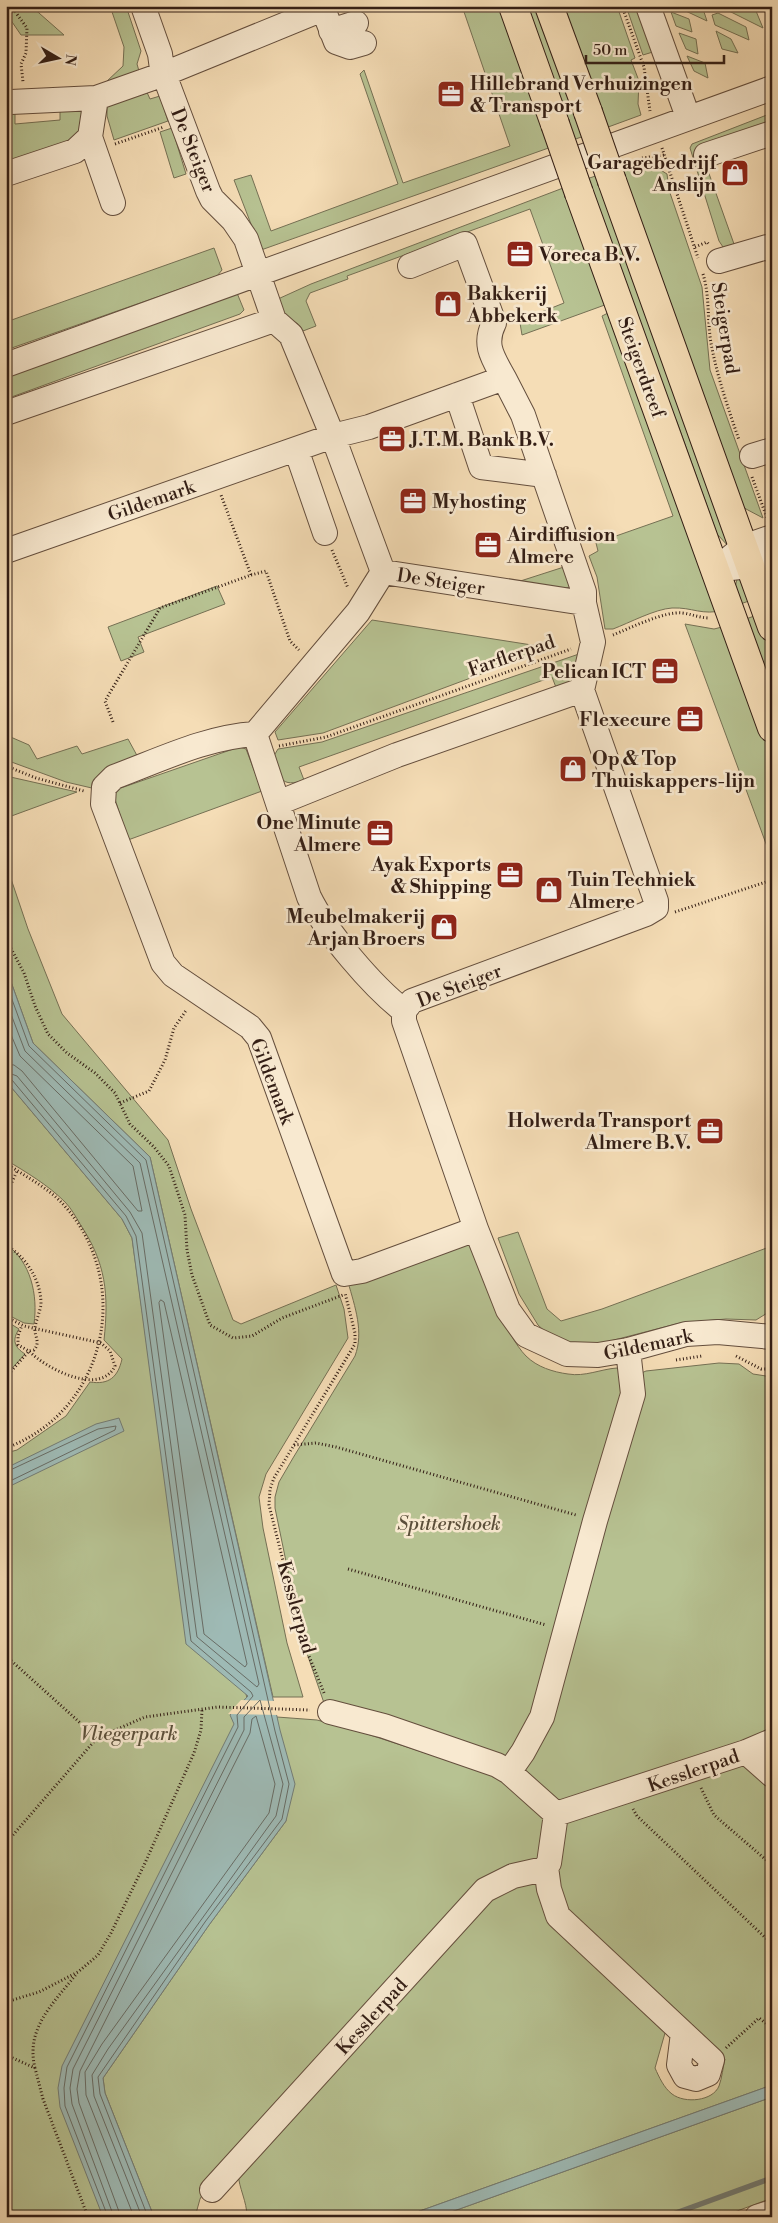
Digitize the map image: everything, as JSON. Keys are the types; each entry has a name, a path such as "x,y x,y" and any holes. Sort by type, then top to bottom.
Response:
{"main road":[{"name":"Steigerdreef","path":"513,6 772,728"},
{"name":"Steigerdreef","path":"549,6 612,181 754,557 772,626"}],"street":[{"name":"De Steiger","path":"143,6 160,54 164,74 208,191 212,199 233,220 246,239 274,320 291,335 332,436 383,572 584,603"},
{"path":"648,6 688,117"},
{"path":"19,102 96,98 164,74 322,8 336,42 350,47 360,33"},
{"path":"6,365 772,88"},
{"path":"96,98 90,136 113,203"},
{"path":"706,155 772,133"},
{"path":"6,174 75,151 90,136"},
{"path":"410,266 465,244 494,323 488,334 490,351 523,415 584,592 584,603 593,642 582,690 642,856 656,901 656,908"},
{"path":"707,265 767,247 772,250"},
{"path":"6,413 274,320"},
{"path":"332,436 369,427 504,378"},
{"path":"457,395 481,467 544,475"},
{"name":"Gildemark","path":"6,551 332,436"},
{"path":"296,449 325,532"},
{"path":"715,570 754,557 770,531"},
{"path":"257,743 312,664 358,612 383,572"},
{"path":"278,803 397,755 582,690"},
{"path":"104,796 104,787 114,777 202,744 235,736 257,743"},
{"path":"257,743 309,897 318,915 381,991 404,1011"},
{"name":"Gildemark","path":"104,796 104,804 111,828 163,963 173,975 250,1027 259,1038 344,1284"},
{"name":"De Steiger","path":"404,1011 412,1001 646,914 656,908"},
{"name":"Gildemark","path":"404,1011 404,1021 476,1229 508,1310 526,1335 567,1354 598,1355 628,1350 686,1334 718,1332 772,1338"},
{"path":"344,1284 362,1271 476,1229"},
{"path":"509,1772 523,1752 542,1717 633,1394 628,1350"},
{"path":"330,1712 384,1726 509,1772 556,1814 549,1863 546,1867 550,1896 558,1916 712,2060"},
{"name":"Kesslerpad","path":"556,1814 693,1770 772,1741"},
{"path":"746,1752 772,1775"},
{"name":"Kesslerpad","path":"212,2190 485,1890 513,1876 546,1867"},
{"path":"758,2217 772,2212"}],"path":[{"path":"11,6 27,28 26,53 21,64 19,102"},
{"path":"622,6 644,67"},
{"path":"114,144 166,126"},
{"name":"Steigerpad","path":"664,155 707,265 711,341 718,373 754,455 770,531"},
{"path":"214,478 251,575"},
{"path":"325,532 358,612"},
{"path":"113,722 105,701 160,608 251,575 266,571 290,641 312,664"},
{"name":"Farflerpad","path":"257,743 286,743 326,737 670,614 681,612 701,618 731,615"},
{"path":"6,766 36,778 104,796"},
{"path":"656,908 660,916 772,880"},
{"path":"6,939 24,973 35,1006 48,1034 67,1053 95,1072 115,1093 130,1124 154,1147 169,1166 185,1215 187,1250 192,1275 210,1325 233,1338 252,1336 344,1284"},
{"path":"120,1103 149,1091 153,1086 165,1060 174,1028 198,991"},
{"path":"6,1163 61,1202 81,1230 94,1256 101,1284 104,1308 101,1343 86,1381 55,1419 20,1443 6,1448"},
{"path":"6,1195 17,1171"},
{"path":"6,1245 17,1252 32,1271 37,1283 41,1304 35,1329 38,1337 36,1347 29,1351 25,1358 6,1377"},
{"name":"Kesslerpad","path":"330,1712 304,1644 269,1505 270,1489 274,1478 356,1344 344,1284"},
{"path":"6,1317 35,1329 101,1343 110,1351 115,1366 112,1372 104,1377 86,1381 43,1364 29,1351 22,1349 17,1341 22,1325"},
{"path":"728,1354 746,1359 761,1369 772,1369"},
{"name":"Gildemark","path":"669,1361 708,1355"},
{"path":"294,1445 316,1443 336,1447 596,1521"},
{"path":"348,1569 566,1631"},
{"path":"6,1656 97,1738"},
{"path":"6,1843 97,1738 145,1717 218,1707 295,1708"},
{"path":"88,2217 44,2099 35,2068 31,2053 36,2027 78,1972 98,1955 111,1933 145,1863 194,1753 200,1730 202,1709"},
{"path":"693,1770 714,1815 772,1865"},
{"path":"624,1793 637,1816 772,1944"},
{"path":"6,2002 39,1992 78,1972"},
{"path":"712,2060 759,2018 772,2028"},
{"path":"6,2055 35,2068"}],"green space":[{"path":"22,6 31,6 64,35 21,35 8,16"},
{"path":"110,6 126,6 141,51 137,64 139,71 106,82 123,66 124,47"},
{"path":"462,6 507,6 557,145 261,250 234,180 251,175 271,231 398,184 360,74 364,70 403,183 510,146"},
{"path":"518,6 543,6 590,134 567,142"},
{"path":"555,6 617,6 635,58 631,60 639,81 638,104 641,115 600,130"},
{"path":"626,6 640,6 656,51 643,55"},
{"path":"675,6 702,6 707,21"},
{"path":"732,6 745,6 756,11 763,28 725,9"},
{"path":"671,12 689,19 692,32 676,26"},
{"path":"718,13 746,27 749,40 715,25 712,15"},
{"path":"716,31 731,39 738,53 722,49"},
{"path":"679,33 696,39 698,54 686,49"},
{"path":"687,56 705,63 708,78 694,71"},
{"path":"145,88 150,99 160,96 168,121 114,140 107,116 107,105"},
{"path":"60,105 80,106 82,111 82,126 74,145 6,169 6,113 15,110 15,124 60,120"},
{"path":"772,113 772,120 696,150 707,168 734,244 725,250 719,241 690,148 692,144"},
{"path":"172,128 186,174 174,178 160,132"},
{"path":"618,167 659,169 667,174 669,190 702,287 710,370 763,518 746,509 737,500"},
{"path":"604,173 730,548 717,534 677,422 646,361 581,181"},
{"path":"571,185 613,302 522,335 520,323 524,319 564,303 530,209 347,276 348,279 310,293 306,301 316,326 303,331 298,324 288,318 278,299 311,284"},
{"path":"214,248 222,270 217,276 6,350 6,322"},
{"path":"237,293 244,310 240,314 6,399 6,376"},
{"path":"616,309 725,610 703,612 679,608 665,609 613,629 605,629 597,577 589,556 598,551 596,543 673,516 602,316"},
{"path":"567,566 573,586 548,593 508,585"},
{"path":"738,575 757,598 735,606 733,596"},
{"path":"217,586 225,604 138,637 144,652 121,661 108,627"},
{"path":"763,613 772,639 772,709 740,621"},
{"path":"372,620 551,648 323,733 278,740 275,732"},
{"path":"685,624 714,629 730,625 772,741 772,860"},
{"path":"579,654 572,685 557,690 552,677 299,767 304,780 290,783 282,780 272,759 278,749 322,742"},
{"path":"6,735 29,745 37,759 77,746 82,754 128,739 140,761 96,789 66,782 6,760"},
{"path":"239,747 246,749 262,791 128,840 114,796 118,789"},
{"path":"6,776 77,792 6,818"},
{"path":"6,864 28,929 62,1014 168,1140 191,1209 233,1320 241,1324 336,1285 344,1309 348,1338 266,1474 259,1497 263,1528 287,1643 303,1697 273,1697 150,1157 33,1043 6,968"},
{"name":"Vliegerpark","path":"6,1081 122,1219 132,1238 151,1375 172,1363 259,1752 86,2080 134,2217 6,2217 6,1453 17,1450 66,1416 90,1382 97,1383 112,1378 118,1371 122,1359 104,1340 106,1308 104,1279 89,1238 65,1202 44,1184 6,1160 6,1153 12,1147 6,1141"},
{"path":"518,1232 547,1309 561,1321 602,1309 772,1246 772,1310 756,1320 726,1319 680,1323 587,1347 551,1337 538,1325 519,1294 498,1238"},
{"name":"Spittershoek","path":"471,1241 488,1285 510,1333 530,1360 557,1372 574,1375 617,1368 624,1377 624,1391 526,1733 510,1759 324,1703 302,1639 275,1508 275,1497 279,1482 355,1356 358,1347 359,1329 348,1282"},
{"path":"6,1244 15,1251 31,1280 35,1302 34,1324 24,1323 6,1314"},
{"path":"6,1321 19,1329 15,1337 15,1343 18,1349 25,1354 6,1375"},
{"path":"719,1363 739,1364 753,1374 766,1376 772,1389 772,1731 555,1804 521,1777 639,1374 646,1371"},
{"path":"277,1717 317,1720 355,1730 499,1777 545,1813 544,1878 547,1905 665,2033 655,2068 669,2092 678,2097 691,2100 705,2098 716,2091 720,2083 725,2059 562,1911 553,1886 568,1817 739,1760 772,1783 772,2085 403,2217 247,2217 238,2173 210,2180 200,2199 195,2217 154,2217 105,2093 103,2078 209,1925 286,1821"},
{"path":"772,2097 772,2198 721,2217 437,2217"}],"water":[{"path":"6,968 33,1043 150,1157 280,1730 295,1784 286,1821 209,1925 103,2078 105,2093 154,2217 103,2217 60,2107 58,2088 62,2066 234,1724 230,1715 248,1696 186,1644 132,1238 122,1219 6,1081"},
{"path":"119,1418 124,1431 6,1488 6,1468 96,1424"},
{"path":"772,2085 772,2097 437,2217 403,2217"}],"pier":[{"path":"241,1700 276,1701 279,1715 228,1714"}],"waterway":[{"path":"665,2217 772,2178"}],"place":[{"name":"Hillebrand Verhuizingen & Transport","path":"451,94"},
{"name":"Garagebedrijf Anslijn","path":"735,173"},
{"name":"Voreca B.V.","path":"520,254"},
{"name":"Bakkerij Abbekerk","path":"448,304"},
{"name":"J.T.M. Bank B.V.","path":"392,439"},
{"name":"Myhosting","path":"413,501"},
{"name":"Airdiffusion Almere","path":"488,545"},
{"name":"Pelican ICT","path":"665,671"},
{"name":"Flexecure","path":"690,719"},
{"name":"Op & Top Thuiskappers-lijn","path":"573,769"},
{"name":"One Minute Almere","path":"380,833"},
{"name":"Ayak Exports & Shipping","path":"510,875"},
{"name":"Tuin Techniek Almere","path":"549,890"},
{"name":"Meubelmakerij Arjan Broers","path":"444,927"},
{"name":"Holwerda Transport Almere B.V.","path":"710,1131"}]}
